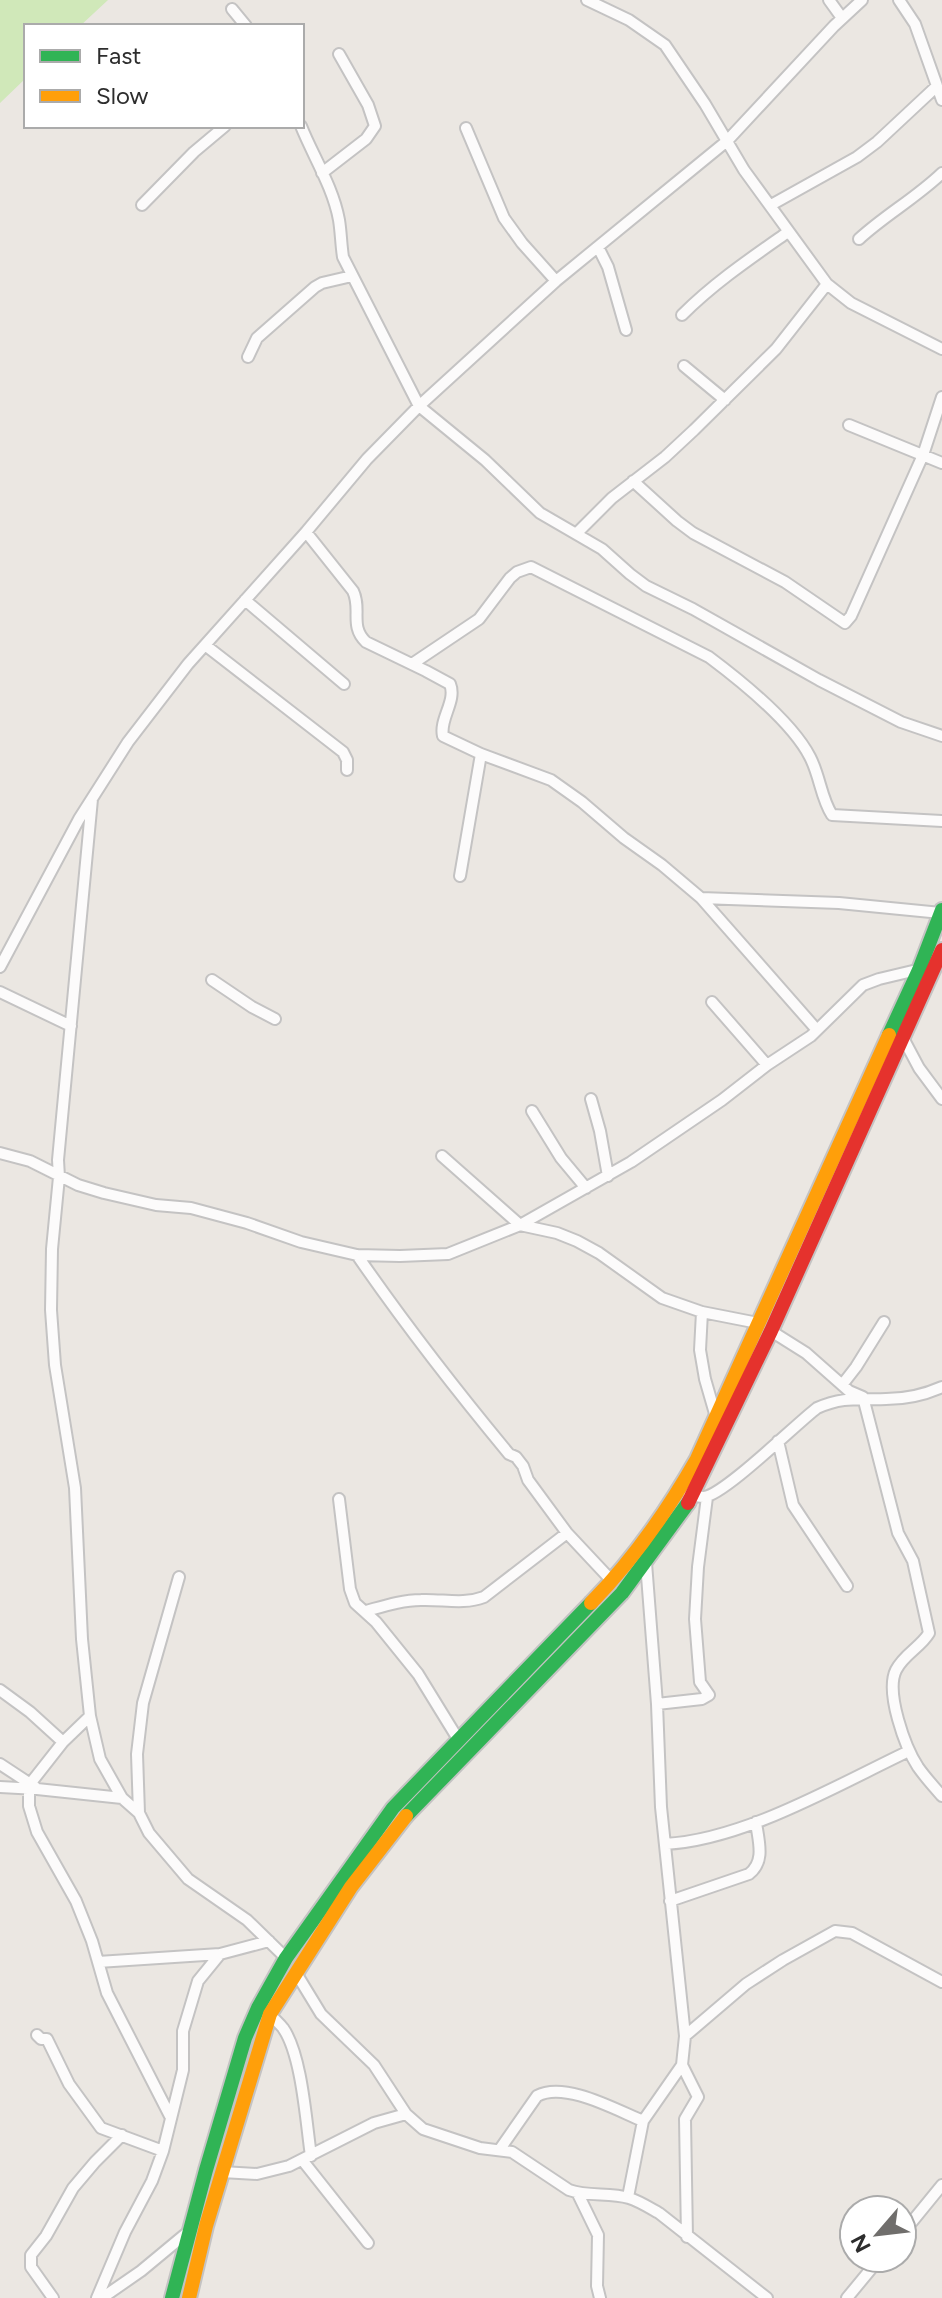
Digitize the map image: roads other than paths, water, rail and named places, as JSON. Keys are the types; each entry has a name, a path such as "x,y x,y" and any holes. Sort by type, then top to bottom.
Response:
{"street":[{"path":"587,0 629,20 665,45 698,92 744,170 827,284 851,303 942,349"},
{"path":"829,0 842,18"},
{"path":"0,967 92,797 128,742 188,664 367,459 419,406 556,281 727,141 862,0"},
{"path":"899,0 915,24 942,100"},
{"path":"232,9 244,24"},
{"path":"322,173 366,139 375,126 368,105 339,54"},
{"path":"771,205 857,157 937,86"},
{"path":"142,205 194,152 223,128"},
{"path":"302,128 339,219 343,257 419,406 485,460 540,513 602,549 646,586 901,722 942,736"},
{"path":"466,128 504,218 556,281"},
{"path":"859,239 916,197 942,173"},
{"path":"682,315 703,294 788,232"},
{"path":"598,247 608,267 626,330"},
{"path":"248,357 257,338 315,287 352,276"},
{"path":"577,533 612,498 665,457 725,400 776,349 827,284"},
{"path":"684,366 725,400"},
{"path":"633,481 693,533 785,582 845,623 851,616 923,455 942,397"},
{"path":"849,425 942,463"},
{"path":"306,532 353,591 360,636 366,642 450,684 452,689 441,729 443,736 551,780 571,793 701,898 817,1030"},
{"path":"412,664 479,619 510,578 531,567 709,657 722,667 776,714 805,747 832,815 942,821"},
{"path":"245,600 344,684"},
{"path":"205,645 343,752 347,770"},
{"path":"460,876 481,754"},
{"path":"92,797 58,1160 51,1310 55,1365 75,1488 82,1639 90,1716 100,1759 122,1798 139,1813 149,1833 188,1879 247,1920 286,1958"},
{"path":"190,2297 206,2226 270,2014 351,1887 404,1818 622,1593 694,1493 942,912 839,903 701,898"},
{"path":"0,1153 30,1161 59,1177 104,1193 156,1205 191,1208 301,1242 357,1255 448,1254 520,1225 631,1162 811,1036 863,985 919,970 940,959"},
{"path":"657,1704 702,1699 709,1695 700,1682 695,1619 698,1567 694,1493 716,1417 765,1327 940,959"},
{"path":"212,980 275,1019"},
{"path":"0,992 71,1026"},
{"path":"712,1002 767,1065"},
{"path":"902,1036 919,1068 942,1099"},
{"path":"591,1099 608,1176"},
{"path":"532,1111 561,1158 586,1188"},
{"path":"442,1156 520,1225 577,1241 662,1298 702,1312 765,1327 806,1353 842,1385 863,1397 894,1522 913,1561 929,1633 904,1657 894,1673 893,1694 909,1751 919,1769 942,1796"},
{"path":"357,1255 468,1405 523,1466 528,1480 567,1533 612,1581"},
{"path":"702,1312 700,1350 716,1417"},
{"path":"842,1385 884,1322"},
{"path":"172,2298 245,2038 258,2008 286,1958 393,1808 694,1493 733,1480 817,1408 839,1400 863,1397 905,1398 942,1387"},
{"path":"778,1441 793,1505 847,1586"},
{"path":"339,1499 350,1589 355,1603 366,1611 418,1674 458,1739"},
{"path":"366,1611 419,1599 461,1602 484,1597 567,1533"},
{"path":"628,2197 643,2121 682,2065 685,2036 665,1844 646,1563"},
{"path":"139,1813 137,1754 143,1703 179,1577"},
{"path":"0,1690 63,1742"},
{"path":"90,1716 63,1742 32,1787 32,1820 76,1901 107,1993 170,2116"},
{"path":"665,1844 713,1838 756,1822 909,1751"},
{"path":"0,1764 32,1787"},
{"path":"0,1787 32,1787 122,1798"},
{"path":"670,1901 749,1874 758,1867 760,1857 756,1822"},
{"path":"685,2036 746,1984 835,1931 852,1933 942,1982"},
{"path":"98,1962 220,1954 269,1941"},
{"path":"100,2298 125,2232 152,2181 163,2151 183,2070 183,2031 198,1981 220,1954"},
{"path":"296,1973 321,2014 374,2065 406,2114 423,2129 480,2148 512,2152 578,2194 628,2197 659,2213 767,2298"},
{"path":"270,2014 289,2041 297,2065 307,2159 368,2243"},
{"path":"37,2035 47,2039 69,2084 101,2128 163,2151"},
{"path":"682,2065 698,2097 685,2119 687,2237"},
{"path":"500,2149 537,2096 546,2092 584,2097 643,2121"},
{"path":"222,2172 257,2174 307,2159 374,2123 406,2114"},
{"path":"53,2298 31,2267 31,2255 46,2236 73,2188 122,2135"},
{"path":"918,2214 942,2185"},
{"path":"578,2194 598,2235 597,2286 600,2298"},
{"path":"100,2298 141,2271 190,2231"},
{"path":"847,2298 867,2274"}]}
